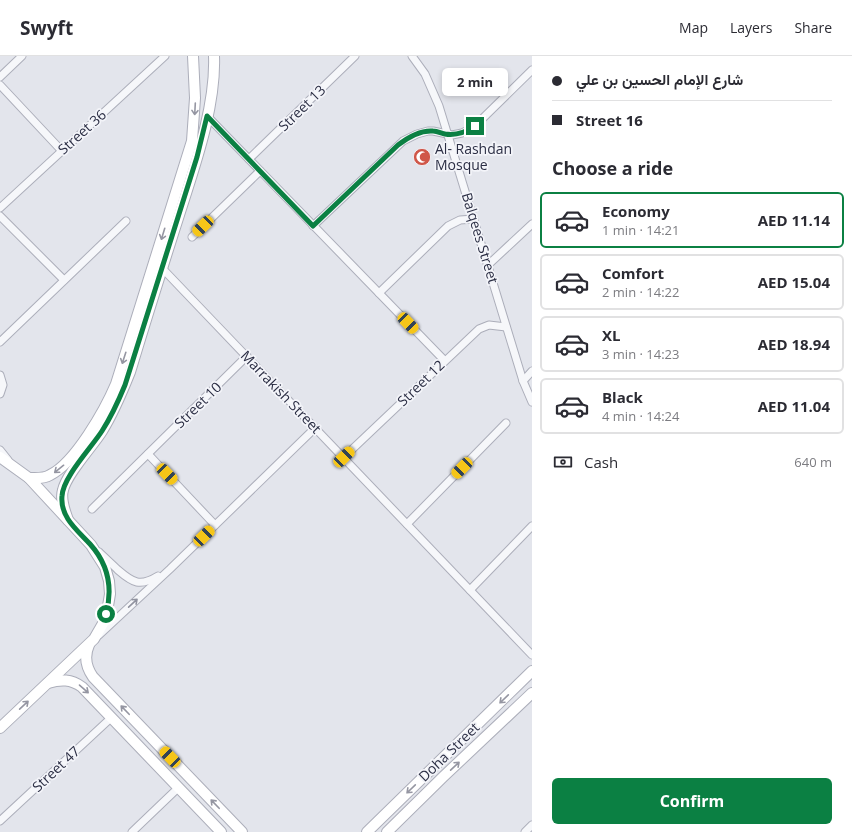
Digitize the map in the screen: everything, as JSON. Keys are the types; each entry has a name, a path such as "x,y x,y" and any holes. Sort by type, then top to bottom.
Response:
{"street":[{"path":"0,77 22,56"},
{"name":"Street 36","path":"0,208 61,150 165,56"},
{"path":"68,520 62,500 64,487 69,476 102,432 112,415 130,372 192,141 195,111 193,56"},
{"path":"29,478 47,477 66,463 83,442 101,415 110,398 197,157 213,84 214,56"},
{"name":"Street 13","path":"249,159 355,56"},
{"name":"Balqees Street","path":"412,56 431,86 439,106 506,327 523,381 532,402"},
{"path":"313,226 403,141 417,134 428,131 433,130 447,134 462,133 475,126 532,70"},
{"path":"195,85 206,87 213,84"},
{"path":"0,85 61,150"},
{"path":"207,116 444,360"},
{"path":"192,237 260,171"},
{"path":"0,216 64,280"},
{"path":"378,293 448,226 460,220 474,219"},
{"path":"0,342 126,221"},
{"path":"488,265 532,224"},
{"name":"Marrakish Street","path":"158,265 248,356 532,655"},
{"name":"Street 12","path":"344,457 444,360 481,328 492,325 506,327"},
{"name":"Street 10","path":"92,509 248,356"},
{"path":"523,381 532,371"},
{"path":"0,375 3,385 0,394"},
{"path":"407,524 506,423"},
{"path":"0,728 170,569 316,428"},
{"path":"0,450 11,465"},
{"path":"148,454 215,525"},
{"path":"0,457 29,478 91,545 127,578 134,582 142,583 149,581 170,569"},
{"path":"470,590 532,526"},
{"path":"91,545 105,567 109,581 110,594 105,620 86,652 88,669 93,677 242,832"},
{"name":"Doha Street","path":"367,832 532,671"},
{"path":"48,683 65,680 76,683 85,690 221,832"},
{"name":"Doha Street","path":"387,832 532,693"},
{"name":"Street 47","path":"0,821 112,717"},
{"path":"132,832 178,788"},
{"path":"525,832 532,825"}],"place":[{"name":"Al- Rashdan Mosque","path":"422,157"}],"route":[{"path":"106,614 110,594 109,581 105,567 91,545 68,520 62,500 63,491 69,476 102,432 112,415 130,372 201,144 207,116 313,226 407,138 433,130 447,134 457,134 466,132 475,126"}]}
